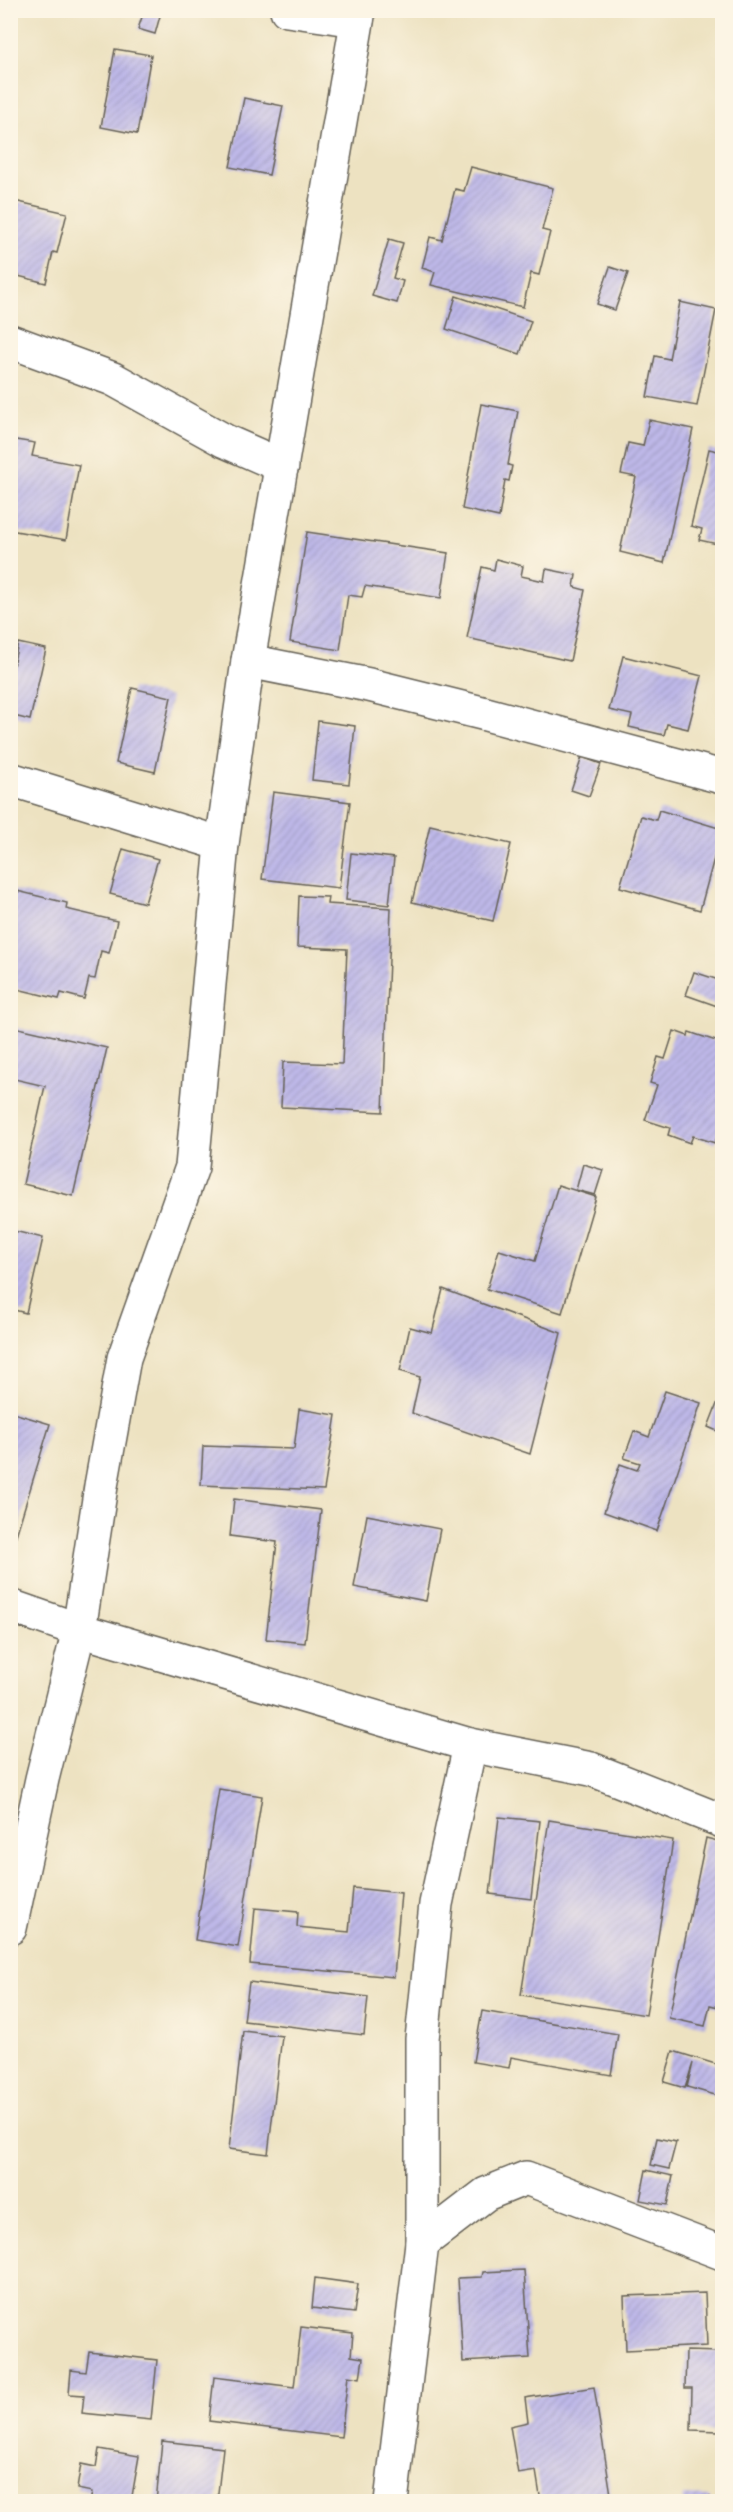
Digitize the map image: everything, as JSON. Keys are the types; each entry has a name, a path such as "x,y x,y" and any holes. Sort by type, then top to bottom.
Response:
{"street":[{"path":"10,1928 42,1779 79,1630 124,1358 192,1167 222,844 248,661 358,16 287,10"},
{"path":"10,341 113,380 225,441 282,466"},
{"path":"248,661 369,686 482,713 723,777"},
{"path":"10,779 222,844"},
{"path":"10,1606 79,1630 470,1745 591,1769 723,1821"},
{"path":"392,2502 422,2243 422,2039 436,1904 470,1745"},
{"path":"422,2243 486,2194 526,2178 723,2253"}],"building":[{"path":"144,11 160,16 155,34 138,29"},
{"path":"115,49 151,55 137,134 101,127"},
{"path":"244,98 283,106 269,175 230,167"},
{"path":"471,167 553,188 542,230 550,232 539,275 531,273 523,307 431,285 435,272 422,268 430,237 442,240 455,189 464,191"},
{"path":"10,200 67,213 57,253 53,252 46,283 10,274"},
{"path":"389,239 403,243 393,278 403,281 397,303 372,296"},
{"path":"610,267 628,273 615,310 597,304"},
{"path":"456,296 531,321 520,354 446,329"},
{"path":"680,302 716,310 697,406 647,397 655,356 669,359"},
{"path":"481,404 518,411 508,465 512,466 509,481 505,480 499,517 462,509"},
{"path":"649,420 693,429 664,563 620,552 636,477 621,474 628,443 643,446"},
{"path":"10,439 35,443 32,456 79,465 66,540 10,530"},
{"path":"709,449 722,452 722,545 699,540 702,529 691,526"},
{"path":"307,532 448,553 441,598 365,586 362,597 348,595 340,650 290,642"},
{"path":"496,559 523,566 521,576 544,581 546,569 576,575 574,587 585,590 570,661 467,638 482,567 494,570"},
{"path":"18,643 46,649 30,720 10,715 10,680"},
{"path":"623,656 702,676 688,729 667,724 664,735 629,727 632,715 609,710"},
{"path":"132,688 171,697 155,772 116,763"},
{"path":"318,721 355,726 349,784 312,780"},
{"path":"582,757 601,764 589,796 571,790"},
{"path":"273,792 350,802 339,888 262,879"},
{"path":"659,810 722,829 700,910 620,887 641,816 656,820"},
{"path":"430,825 511,844 493,921 412,902"},
{"path":"123,849 158,859 145,903 110,894"},
{"path":"351,853 394,858 389,905 346,900"},
{"path":"13,890 67,903 66,909 117,921 109,953 101,951 95,979 89,978 84,999 61,993 59,999 13,988 14,983 10,982 10,940 16,915 10,914"},
{"path":"299,896 328,897 327,904 391,908 383,1112 281,1107 283,1062 342,1064 347,949 297,947"},
{"path":"694,972 722,981 720,1007 686,995"},
{"path":"10,1026 107,1048 73,1196 23,1184 45,1086 10,1078"},
{"path":"674,1031 688,1036 689,1032 722,1043 722,1122 715,1143 693,1136 690,1143 668,1135 670,1128 645,1120 657,1085 650,1083 658,1057 665,1059"},
{"path":"583,1164 603,1170 595,1195 576,1190"},
{"path":"558,1185 596,1197 562,1313 487,1289 499,1250 535,1261"},
{"path":"10,1230 43,1238 26,1313 10,1309"},
{"path":"443,1289 561,1333 530,1454 412,1413 420,1377 400,1371 410,1327 432,1333"},
{"path":"665,1391 701,1403 657,1531 604,1512 620,1464 637,1470 640,1463 624,1458 634,1431 649,1437"},
{"path":"722,1391 722,1433 708,1427"},
{"path":"299,1409 336,1415 324,1490 201,1485 203,1446 294,1449"},
{"path":"10,1412 50,1424 15,1539 10,1538"},
{"path":"234,1499 321,1510 305,1643 266,1639 277,1542 230,1536"},
{"path":"367,1515 440,1529 426,1601 354,1587"},
{"path":"219,1789 262,1796 238,1947 195,1940"},
{"path":"499,1817 540,1821 531,1899 490,1894"},
{"path":"549,1820 673,1840 646,2015 521,1995"},
{"path":"706,1838 722,1842 722,1943 719,1958 722,1958 722,2008 710,2005 705,2026 669,2018"},
{"path":"353,1888 401,1893 394,1977 250,1964 255,1908 298,1912 297,1927 349,1932"},
{"path":"249,1982 368,1997 364,2035 244,2021"},
{"path":"482,2011 618,2034 611,2075 511,2057 509,2068 473,2062"},
{"path":"243,2031 282,2036 268,2154 229,2149"},
{"path":"673,2051 722,2066 722,2097 687,2087 693,2063 685,2088 664,2082"},
{"path":"657,2138 676,2142 669,2169 651,2165"},
{"path":"646,2170 673,2176 667,2205 640,2200"},
{"path":"524,2270 530,2358 463,2362 458,2278 482,2277 483,2272"},
{"path":"315,2278 358,2284 354,2313 312,2308"},
{"path":"705,2293 707,2346 626,2350 624,2296"},
{"path":"301,2327 353,2333 351,2356 363,2358 360,2378 348,2376 341,2437 209,2421 214,2377 294,2387"},
{"path":"686,2351 721,2352 719,2431 691,2430 692,2388 685,2388"},
{"path":"89,2352 157,2360 151,2420 82,2413 84,2395 69,2394 71,2370 86,2372"},
{"path":"594,2387 612,2501 541,2502 536,2471 518,2474 510,2426 528,2422 525,2398"},
{"path":"162,2441 223,2448 217,2502 177,2498 177,2502 156,2502"},
{"path":"99,2449 139,2456 131,2502 90,2502 92,2492 77,2489 81,2464 96,2467"},
{"path":"684,2496 710,2497 710,2502 683,2502"}]}
